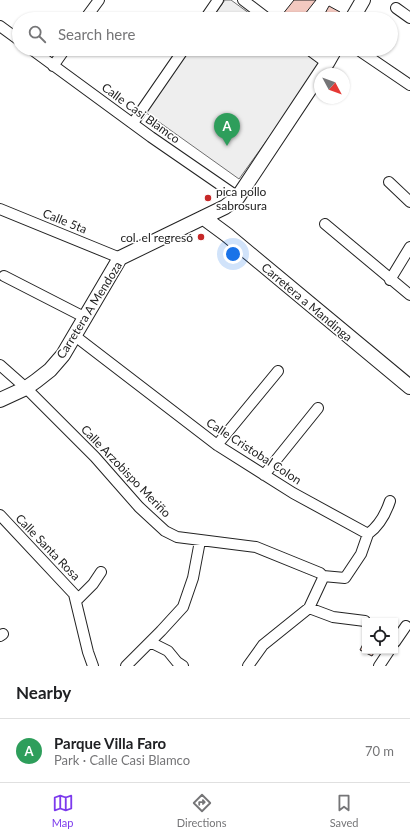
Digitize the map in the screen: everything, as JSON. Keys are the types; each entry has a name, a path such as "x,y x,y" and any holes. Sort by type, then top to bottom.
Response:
{"street":[{"path":"91,12 99,0"},
{"path":"210,12 218,0"},
{"path":"243,0 259,12"},
{"path":"356,12 363,0"},
{"path":"396,8 410,18"},
{"path":"0,26 12,35"},
{"name":"Calle Casi Blamco","path":"40,56 151,137 238,197"},
{"path":"53,66 60,56"},
{"path":"133,123 179,56"},
{"path":"318,56 327,63"},
{"name":"Carretera A Mendoza","path":"0,400 26,388 50,370 63,355 120,258 204,218 225,207 238,197 331,56"},
{"path":"367,56 410,85"},
{"path":"389,182 410,202"},
{"name":"Calle 5ta","path":"0,208 120,258"},
{"name":"Carretera a Mandinga","path":"204,218 409,385"},
{"path":"325,224 390,280 410,295"},
{"path":"390,280 410,247"},
{"path":"4,276 86,318"},
{"name":"Calle Cristobal Colon","path":"75,336 217,445 293,493 368,534"},
{"name":"Calle Arzobispo Meriño","path":"0,365 26,388 95,457 140,507 165,531 177,537 256,548 320,573 322,576"},
{"path":"217,445 278,371"},
{"path":"264,475 318,408"},
{"path":"248,666 263,645 309,608 323,578 322,576 345,578 362,554 368,534 373,531 382,519 390,501"},
{"name":"Calle Santa Rosa","path":"0,515 74,594 88,652 94,666"},
{"path":"126,666 183,607 194,578 200,541"},
{"path":"76,601 93,584 101,572"},
{"path":"309,608 333,617 362,621"},
{"path":"398,625 408,627"},
{"path":"398,639 408,627"},
{"path":"150,642 168,651 177,662 183,666"},
{"path":"379,666 387,654"}],"shaded area":[{"path":"225,0 231,0 247,12 216,12"},
{"path":"185,56 309,56 321,65 319,68 314,68 314,75 239,179 145,112"}],"building":[{"path":"294,0 316,0 307,12 284,12"},
{"path":"329,6 340,12 326,12"}],"place":[{"name":"Parque Villa Faro","path":"227,146"},
{"name":"pica pollo sabrosura","path":"208,198"},
{"name":"col. el regresó","path":"201,237"}]}
